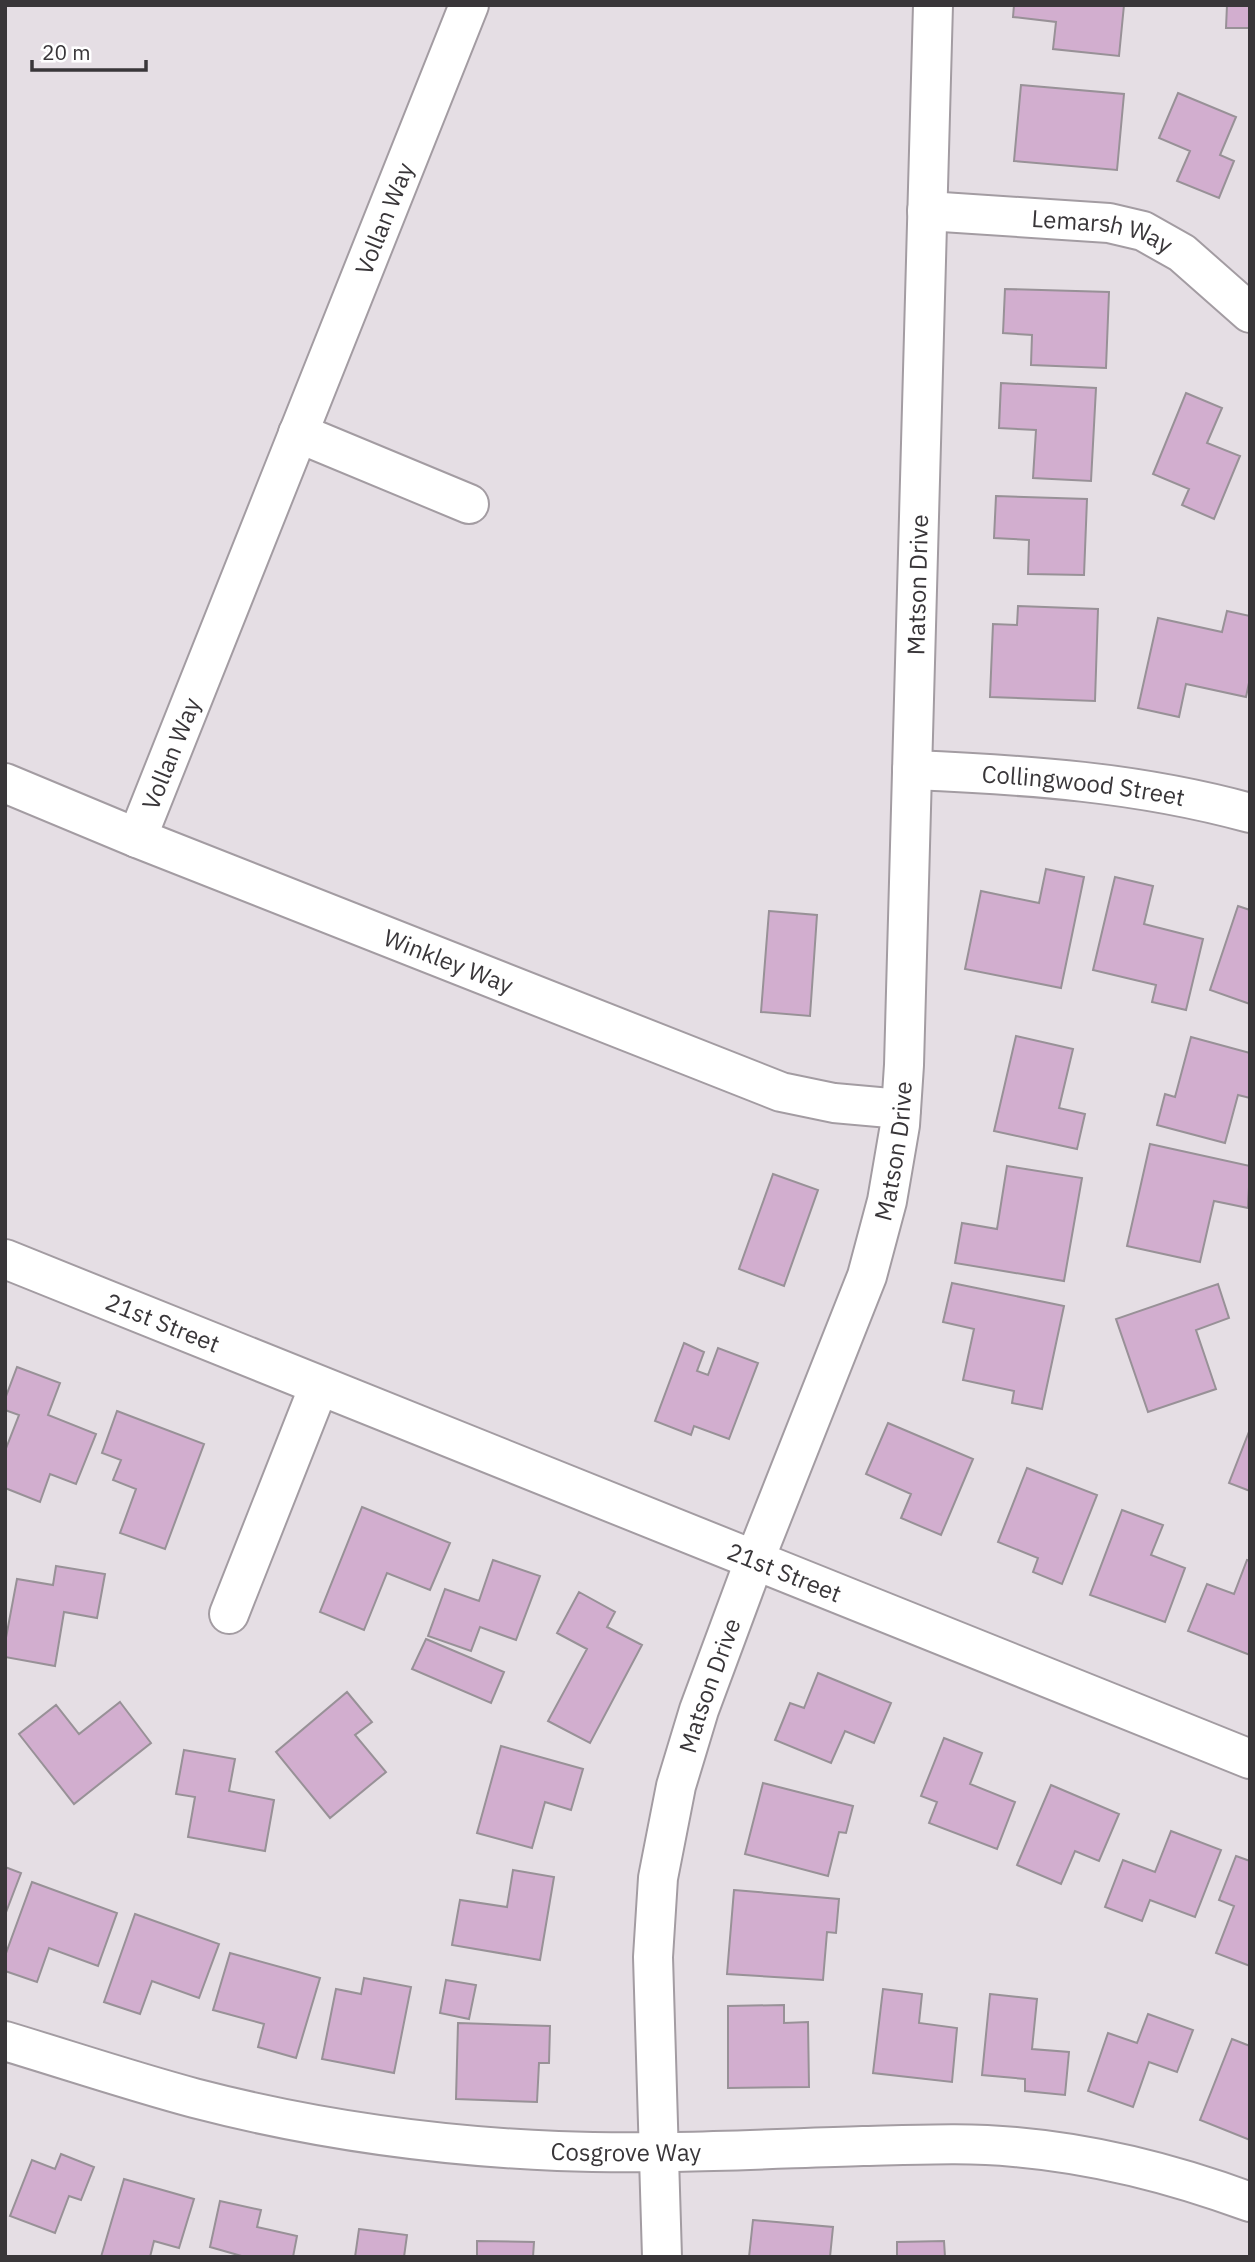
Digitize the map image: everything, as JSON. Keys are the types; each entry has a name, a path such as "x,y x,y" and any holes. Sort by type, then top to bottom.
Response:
{"street":[{"name":"Vollan Way","path":"137,838 469,5"},
{"name":"Matson Drive","path":"662,2257 653,1956 658,1878 676,1786 699,1710 755,1559 867,1276 887,1201 901,1109 933,5"},
{"name":"Lemarsh Way","path":"927,211 1109,223 1143,232 1182,253 1250,313"},
{"path":"298,433 469,504"},
{"name":"Collingwood Street","path":"912,770 1034,775 1125,786 1214,803 1250,813"},
{"name":"Winkley Way","path":"5,783 137,838 782,1092 834,1103 901,1109"},
{"name":"21st Street","path":"5,1259 1250,1759"},
{"path":"229,1614 319,1386"},
{"name":"Cosgrove Way","path":"5,2041 195,2098 305,2123 430,2142 558,2151 956,2143 1016,2147 1135,2166 1208,2186 1250,2202"}],"building":[{"path":"1014,5 1124,5 1119,56 1053,49 1056,22 1013,17"},
{"path":"1227,5 1250,5 1250,28 1226,28"},
{"path":"1021,85 1124,94 1117,170 1014,161"},
{"path":"1178,93 1236,117 1220,155 1234,161 1219,198 1177,181 1190,151 1159,138"},
{"path":"1005,289 1109,292 1106,368 1031,365 1032,335 1003,333"},
{"path":"1001,383 1096,388 1091,481 1033,478 1036,430 999,428"},
{"path":"1186,393 1222,408 1207,443 1240,456 1214,519 1182,505 1189,489 1153,474"},
{"path":"996,496 1087,499 1084,575 1028,574 1029,540 994,538"},
{"path":"1018,606 1098,609 1095,701 990,697 993,624 1017,625"},
{"path":"1227,611 1250,616 1250,678 1246,697 1186,684 1179,717 1138,708 1158,618 1222,632"},
{"path":"1046,869 1084,877 1061,988 965,969 981,891 1039,903"},
{"path":"1115,877 1153,886 1144,924 1203,939 1186,1010 1152,1002 1156,985 1093,970"},
{"path":"1238,906 1250,910 1250,1004 1210,990"},
{"path":"769,911 817,915 810,1016 761,1012"},
{"path":"1016,1036 1073,1049 1059,1108 1085,1114 1077,1149 994,1131"},
{"path":"1191,1037 1250,1053 1250,1098 1238,1095 1225,1143 1157,1125 1165,1094 1175,1097"},
{"path":"1150,1144 1250,1166 1248,1208 1214,1201 1200,1262 1127,1246"},
{"path":"1007,1166 1082,1178 1064,1281 955,1263 962,1223 997,1229"},
{"path":"773,1174 818,1190 784,1286 739,1269"},
{"path":"952,1283 1064,1306 1042,1409 1012,1403 1014,1391 963,1380 974,1329 943,1322"},
{"path":"1218,1284 1229,1318 1196,1330 1216,1389 1148,1412 1116,1319"},
{"path":"684,1343 704,1352 697,1371 708,1375 718,1348 758,1363 729,1439 694,1426 691,1435 655,1421"},
{"path":"17,1367 60,1383 48,1415 96,1434 76,1484 50,1474 40,1502 5,1488 5,1451 19,1415 5,1410 5,1399"},
{"path":"117,1411 204,1444 165,1549 120,1533 136,1489 113,1480 121,1460 102,1453"},
{"path":"888,1423 973,1459 941,1535 901,1518 911,1494 866,1474"},
{"path":"1250,1429 1250,1491 1229,1483"},
{"path":"1027,1468 1097,1495 1062,1584 1033,1572 1038,1558 998,1542"},
{"path":"362,1507 450,1543 430,1590 387,1573 364,1630 320,1612"},
{"path":"1122,1510 1163,1525 1151,1555 1185,1568 1165,1622 1090,1595"},
{"path":"493,1560 540,1576 516,1640 480,1627 471,1651 428,1636 445,1589 479,1601"},
{"path":"1247,1560 1250,1561 1250,1655 1188,1631 1207,1584 1234,1594"},
{"path":"56,1566 105,1574 97,1618 64,1612 55,1666 5,1657 5,1643 17,1579 53,1585"},
{"path":"579,1592 615,1612 607,1627 642,1645 590,1743 548,1721 587,1649 557,1633"},
{"path":"426,1639 504,1672 491,1703 412,1669"},
{"path":"818,1673 891,1703 874,1743 845,1731 831,1763 775,1740 790,1703 804,1708"},
{"path":"347,1692 372,1722 355,1735 386,1772 330,1818 276,1752"},
{"path":"120,1702 151,1743 74,1804 19,1734 56,1705 79,1734"},
{"path":"944,1738 982,1753 970,1784 1015,1802 997,1849 929,1823 937,1802 921,1796"},
{"path":"501,1746 583,1769 571,1810 545,1802 532,1848 477,1833"},
{"path":"184,1750 235,1759 229,1791 274,1800 265,1851 188,1837 195,1797 176,1794"},
{"path":"763,1783 853,1806 846,1833 839,1832 828,1876 745,1854"},
{"path":"1051,1785 1119,1814 1099,1861 1075,1851 1061,1884 1017,1865"},
{"path":"1171,1831 1221,1850 1195,1917 1150,1900 1142,1921 1105,1907 1123,1860 1155,1872"},
{"path":"1236,1856 1250,1861 1250,1966 1216,1953 1234,1906 1219,1900"},
{"path":"5,1867 21,1873 5,1915"},
{"path":"513,1870 554,1877 540,1960 452,1945 460,1900 507,1907"},
{"path":"32,1882 117,1913 98,1966 49,1948 37,1982 5,1971 5,1956"},
{"path":"734,1890 839,1899 836,1933 827,1932 823,1980 727,1974"},
{"path":"135,1914 219,1944 199,1998 152,1981 140,2014 104,2002"},
{"path":"230,1953 320,1978 296,2058 258,2047 264,2024 213,2010"},
{"path":"364,1978 411,1987 394,2073 322,2059 336,1989 361,1994"},
{"path":"446,1980 476,1985 469,2019 440,2013"},
{"path":"883,1989 922,1994 919,2023 957,2028 952,2082 873,2073"},
{"path":"990,1994 1037,1999 1032,2049 1069,2052 1065,2095 1025,2091 1025,2079 982,2075"},
{"path":"784,2005 784,2023 808,2022 809,2087 728,2088 728,2006"},
{"path":"1148,2014 1193,2030 1177,2072 1149,2062 1133,2107 1088,2091 1108,2033 1137,2043"},
{"path":"458,2023 550,2026 549,2063 539,2063 537,2102 456,2099"},
{"path":"1232,2039 1250,2046 1250,2140 1200,2120"},
{"path":"61,2154 94,2167 81,2200 69,2196 55,2233 10,2216 32,2160 55,2169"},
{"path":"124,2179 194,2199 179,2248 154,2241 150,2257 101,2257"},
{"path":"220,2201 261,2210 257,2227 297,2236 293,2257 245,2257 210,2247"},
{"path":"753,2220 833,2227 830,2257 749,2257"},
{"path":"359,2229 407,2235 404,2257 355,2257"},
{"path":"477,2241 534,2242 533,2257 477,2257"},
{"path":"944,2241 945,2257 897,2257 897,2242"}]}
